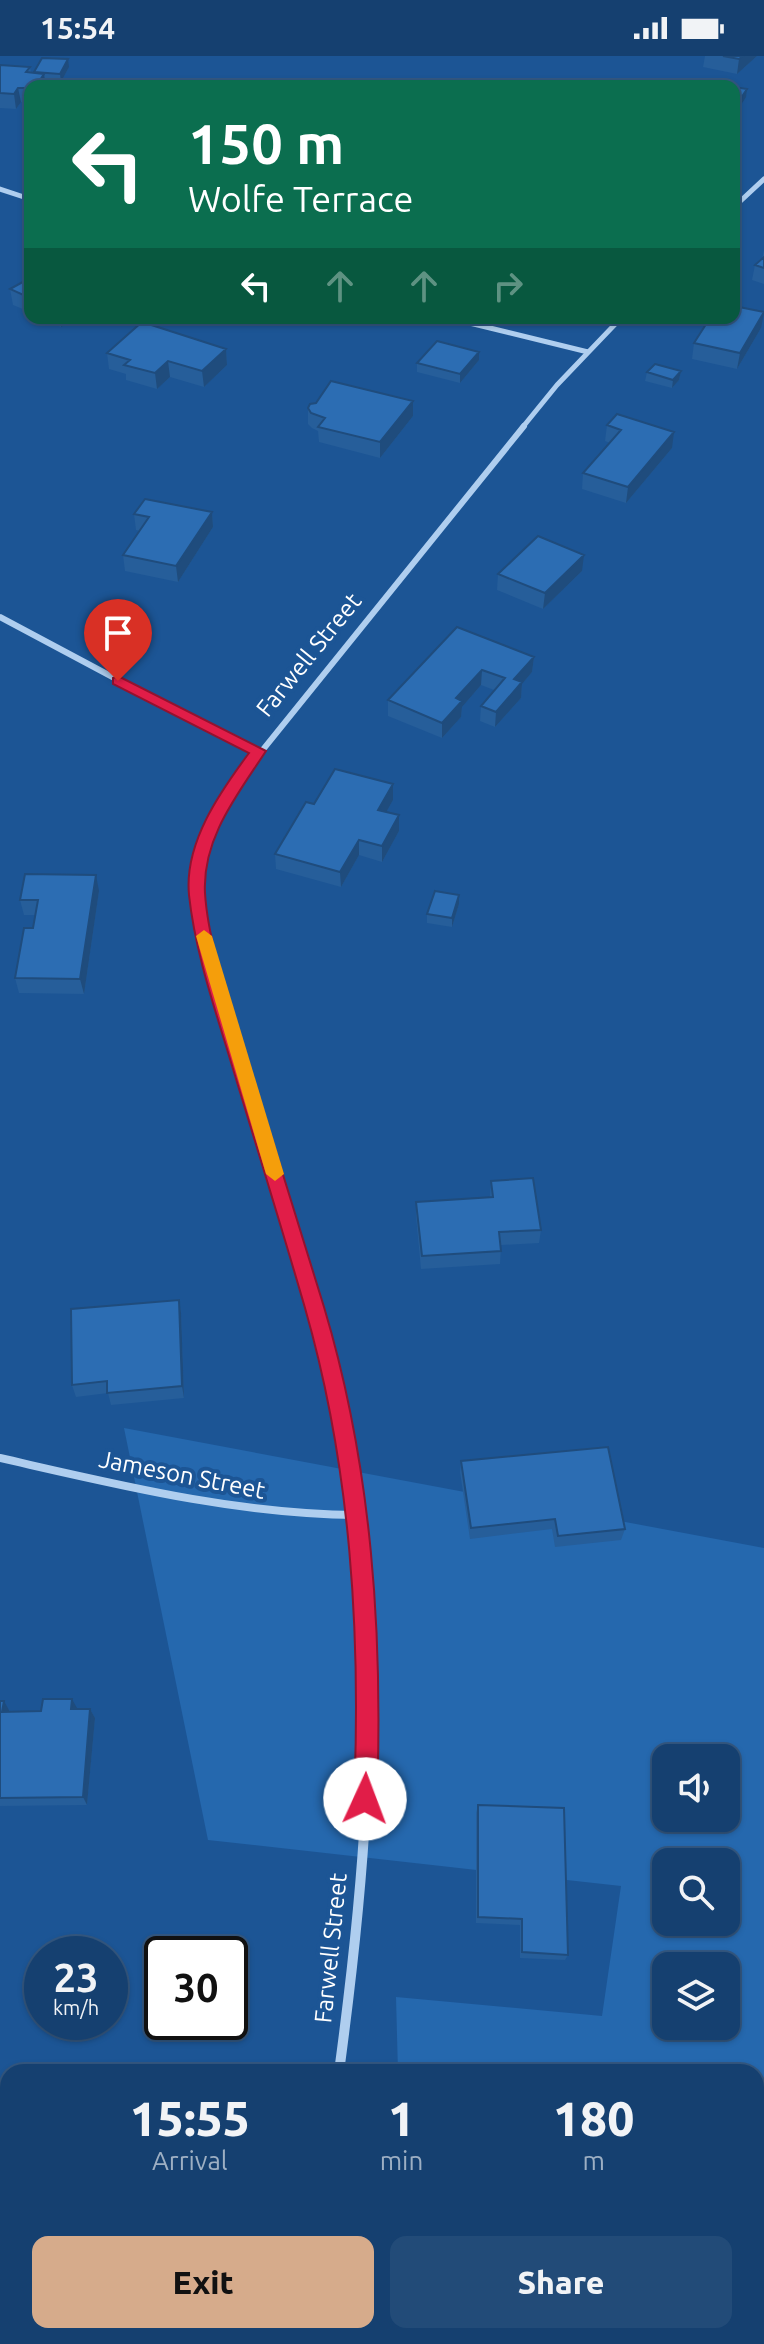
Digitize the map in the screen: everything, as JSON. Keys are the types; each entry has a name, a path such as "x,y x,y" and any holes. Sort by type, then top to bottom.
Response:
{"street":[{"path":"740,201 764,179"},
{"path":"0,189 24,197"},
{"path":"474,324 588,352"},
{"name":"Farwell Street","path":"340,2064 352,1981 364,1830 369,1706 366,1607 357,1515 316,1311 212,973 197,892 202,855 214,819 231,788 259,751 500,454 615,324"},
{"path":"0,617 227,738 259,751"},
{"name":"Jameson Street","path":"0,1458 250,1512 307,1517 357,1515"}],"shaded area":[{"path":"124,1428 764,1548 764,2064 398,2064 396,1997 602,2016 621,1886 208,1840"}],"building":[{"path":"42,58 68,59 60,74 34,72"},
{"path":"0,65 30,67 26,72 44,74 40,80 24,80 24,88 18,88 14,94 0,93"},
{"path":"740,88 747,89 740,100"},
{"path":"764,257 764,268 755,265"},
{"path":"24,281 24,295 10,289"},
{"path":"740,307 764,312 740,353 694,343 706,324 740,324"},
{"path":"140,324 226,349 202,371 168,361 155,373 124,365 130,360 107,353"},
{"path":"437,341 479,352 460,374 417,363"},
{"path":"655,364 681,371 673,380 647,372"},
{"path":"331,381 413,401 380,442 318,427 325,418 311,413 308,408 316,403"},
{"path":"617,414 674,432 628,487 583,473 621,430 607,425"},
{"path":"145,499 212,512 176,566 123,555 149,517 134,514"},
{"path":"538,536 584,555 545,593 498,574"},
{"path":"457,627 534,657 514,679 522,682 496,712 481,706 505,678 482,670 456,698 462,701 442,723 388,700"},
{"path":"335,769 393,784 378,810 399,815 382,846 359,840 340,872 275,854 306,802 314,804"},
{"path":"25,874 96,875 80,979 15,978 24,928 33,928 38,900 20,900"},
{"path":"435,891 459,895 452,918 427,914"},
{"path":"533,1178 541,1230 499,1232 501,1251 422,1256 416,1202 493,1197 491,1181"},
{"path":"179,1300 182,1386 107,1393 107,1381 72,1385 71,1309"},
{"path":"608,1447 625,1529 558,1536 555,1519 471,1528 461,1461"},
{"path":"43,1699 72,1699 71,1709 90,1709 83,1797 0,1798 0,1701 4,1701 2,1712 41,1711"},
{"path":"478,1805 564,1808 568,1955 522,1952 522,1919 478,1917"}],"slow traffic":[{"path":"204,936 212,973 275,1174"}],"route":[{"path":"118,681 227,738 259,751 231,788 214,819 202,855 197,892 212,973 316,1311 338,1409 357,1515 366,1607 369,1706 365,1799"}]}
